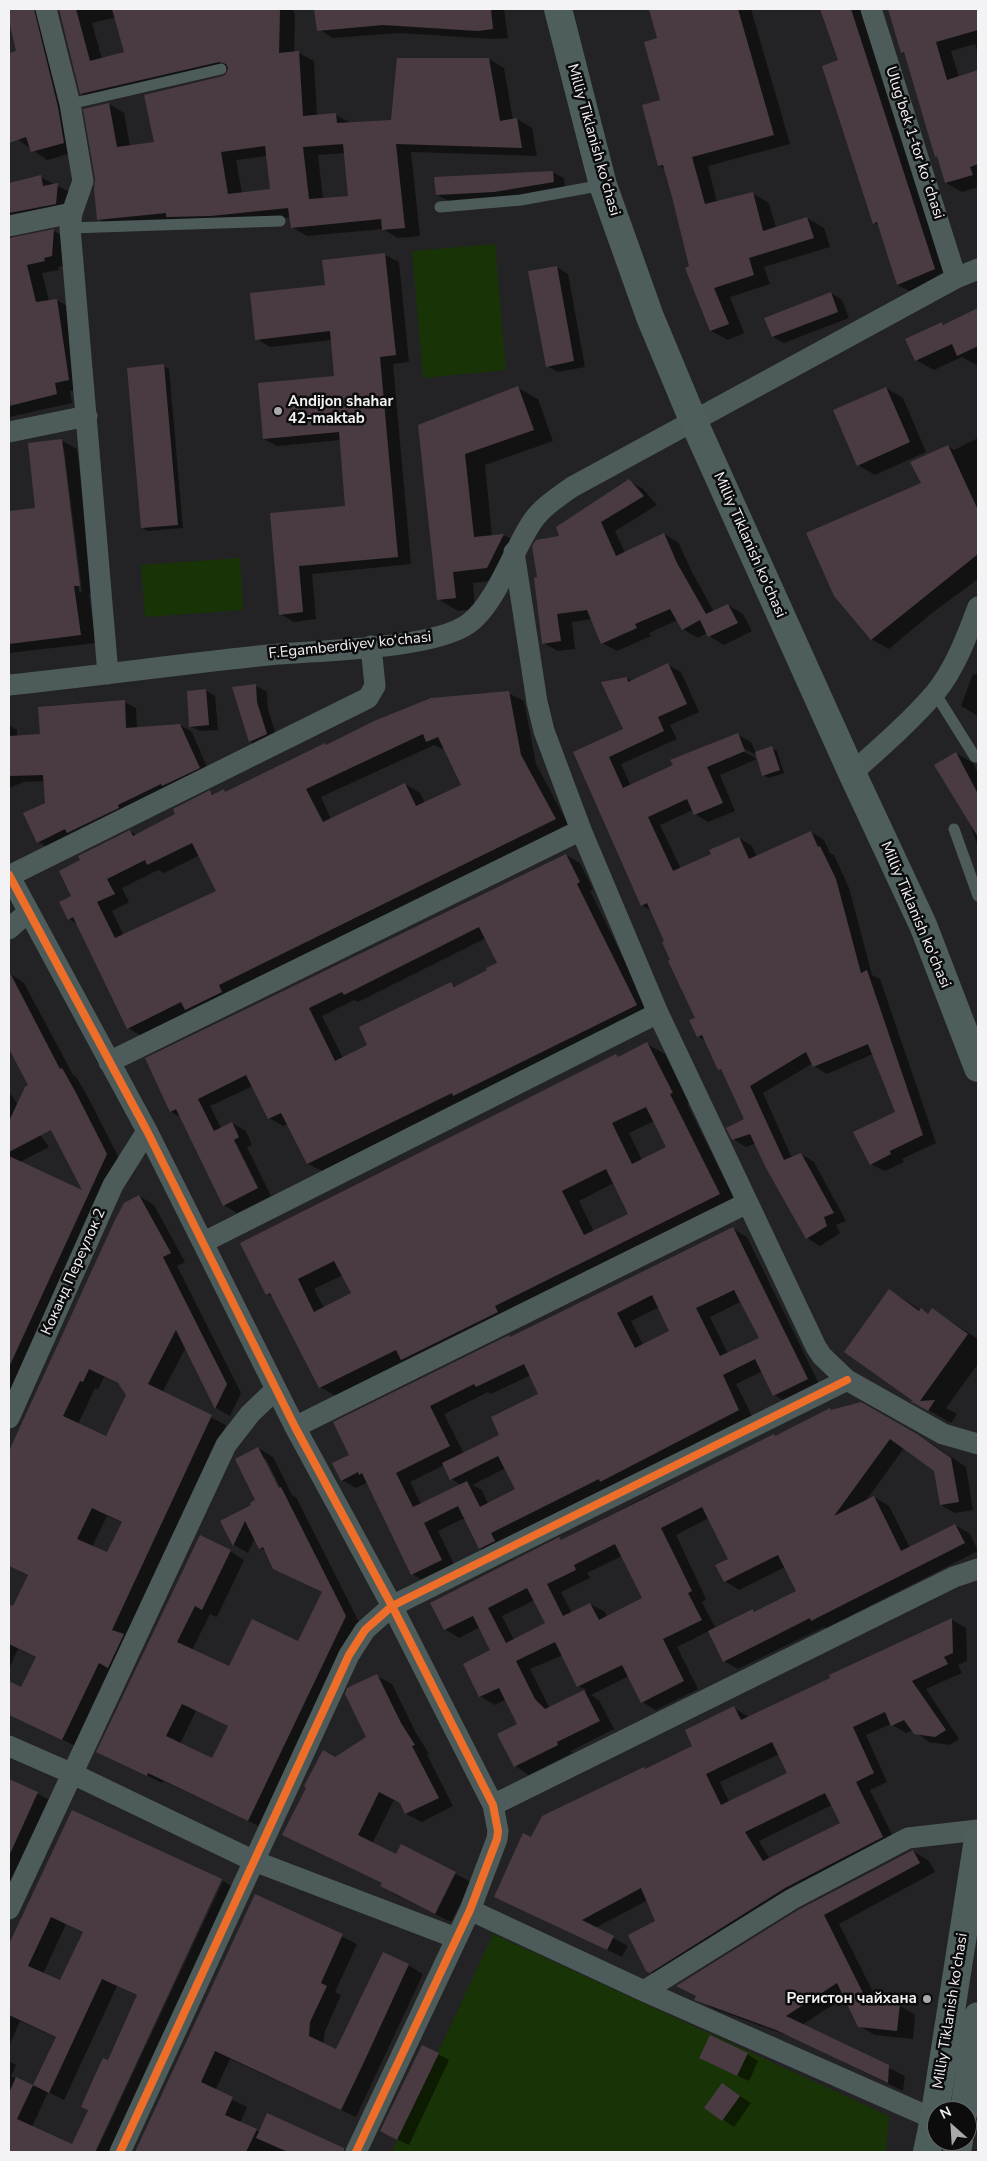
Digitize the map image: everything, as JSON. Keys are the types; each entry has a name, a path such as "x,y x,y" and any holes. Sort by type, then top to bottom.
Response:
{"main road":[{"name":"Milliy Tiklanish ko'chasi","path":"558,9 602,184 650,316 693,420 922,925 978,1068"},
{"name":"Milliy Tiklanish ko'chasi","path":"937,2101 978,1840"},
{"name":"Milliy Tiklanish ko'chasi","path":"965,2101 978,2016"}],"street":[{"path":"46,9 70,104 83,181 71,221 108,674"},
{"name":"Ulug‘bek 1-tor koʻchasi","path":"871,9 956,278"},
{"path":"9,226 71,221"},
{"name":"F.Egamberdiyev kо‘chasi","path":"9,685 269,654 405,643 442,635 467,625 485,609 514,552 533,520 550,503 572,487 956,278 978,269"},
{"path":"9,432 87,416"},
{"path":"514,552 537,702 544,731 581,830 658,1013 816,1347 822,1356 847,1380 943,1434 978,1444"},
{"path":"852,774 890,739 935,692 945,678 978,607"},
{"path":"356,2152 470,1910 497,1839 498,1831 493,1805 392,1606 295,1427 147,1131 27,913 9,875 368,698 375,686 371,646"},
{"path":"109,1062 581,830"},
{"path":"9,929 27,913"},
{"path":"204,1242 658,1013"},
{"name":"Коканд Πереулок 2","path":"9,1418 113,1185 147,1131"},
{"path":"295,1427 747,1203"},
{"path":"120,2152 349,1655 365,1630 392,1606 847,1380"},
{"path":"9,1909 226,1445 250,1414 276,1389"},
{"path":"493,1805 954,1577 978,1569"},
{"path":"9,1746 73,1774 254,1861 456,1938"},
{"path":"644,1991 792,1899 908,1838 978,1830"},
{"path":"470,1910 644,1991 927,2116"}],"lane":[{"path":"70,104 221,69"},
{"path":"440,207 521,200 602,184"},
{"path":"71,221 280,221"},
{"path":"935,692 975,757"},
{"path":"954,829 978,896"}],"green space":[{"path":"495,244 506,370 423,378 412,251"},
{"path":"240,558 243,610 145,617 141,565"},
{"path":"493,1934 889,2116 886,2152 392,2152"}],"building":[{"path":"9,9 34,9 58,107 64,143 31,152 26,137 9,143 9,53 16,51 9,21"},
{"path":"59,9 76,9 90,61 124,52 112,9 280,9 279,53 299,51 303,116 336,113 337,123 391,120 397,58 489,58 500,121 517,118 522,148 396,144 405,228 382,230 381,219 291,228 288,208 211,216 166,217 166,213 97,220 95,179 83,109 109,103 117,147 154,142 144,95 223,76 228,68 226,64 219,62 80,94","holes":["343,144 348,196 309,199 303,147","265,146 270,189 228,194 221,152"]},
{"path":"314,9 491,9 493,29 478,31 383,25 317,31"},
{"path":"649,9 738,9 774,135 692,157 705,204 753,192 763,231 807,217 814,238 749,258 754,275 714,288 729,324 710,331 685,268 689,266 672,197 663,165 658,166 642,105 660,100 644,42 657,38"},
{"path":"820,9 851,9 935,269 897,285 877,222 873,224 822,66 838,60"},
{"path":"888,9 978,9 978,30 936,42 947,80 978,70 978,164 970,167 973,175 945,183 937,156 935,157 904,52 901,53"},
{"path":"553,171 554,182 494,192 436,195 434,177"},
{"path":"41,175 43,186 58,183 56,204 9,213 9,183"},
{"path":"54,229 52,256 44,258 45,261 27,265 36,302 57,299 69,380 55,383 57,394 9,406 9,238"},
{"path":"385,253 396,355 380,357 398,557 299,566 303,612 279,615 270,513 345,506 339,432 263,439 258,383 334,376 330,331 255,340 250,293 325,285 322,260"},
{"path":"557,266 574,361 546,367 528,271"},
{"path":"831,292 838,312 772,337 764,318"},
{"path":"978,308 978,346 957,356 952,344 915,361 905,339 942,322 943,325"},
{"path":"164,364 178,525 141,528 127,368"},
{"path":"518,386 534,430 465,454 474,537 504,534 487,568 453,572 456,598 437,600 418,425"},
{"path":"886,387 910,442 857,466 833,410"},
{"path":"62,439 80,586 74,586 81,635 9,644 9,511 35,508 28,443"},
{"path":"948,445 978,510 978,554 871,640 834,596 806,533 921,483 910,462"},
{"path":"629,479 644,496 601,522 616,556 664,533 677,563 706,614 728,604 738,623 708,637 700,620 682,630 670,609 635,624 637,628 601,644 587,610 557,614 561,641 542,644 534,578 537,577 532,546 536,540 559,536 556,527"},
{"path":"668,663 687,704 658,717 664,731 609,757 623,788 673,765 670,760 738,733 745,751 707,767 723,803 694,815 687,799 648,817 673,871 711,854 709,850 739,837 749,859 811,831 836,879 861,973 867,970 923,1135 890,1151 891,1154 870,1165 853,1132 895,1112 868,1044 813,1067 806,1052 750,1086 784,1160 801,1153 834,1213 824,1217 827,1226 806,1239 766,1168 750,1134 732,1140 726,1128 744,1119 721,1069 718,1070 702,1035 697,1037 689,1020 695,1018 668,961 670,960 662,942 664,941 647,903 641,906 573,752 623,729 601,682 627,677 628,682"},
{"path":"256,684 257,702 267,734 249,742 232,687"},
{"path":"206,689 209,725 189,727 187,691"},
{"path":"509,691 521,755 556,819 219,985 222,992 185,1010 181,1002 127,1029 73,917 68,920 59,902 71,896 59,871 80,860 78,856 130,830 133,836 175,814 173,809 210,790 212,795 224,789 225,792 325,743 326,745 374,721 431,698","holes":["423,734 426,742 438,737 461,785 416,806 405,783 323,822 306,789","192,843 216,891 115,938 97,902 115,894 107,879 145,860 147,865"]},
{"path":"125,700 126,728 180,724 200,768 118,805 119,808 67,833 65,829 37,843 23,813 45,803 43,775 9,776 9,736 40,734 38,707"},
{"path":"772,746 780,770 762,776 755,752"},
{"path":"956,752 978,794 978,837 934,765"},
{"path":"566,854 580,882 577,884 637,1005 453,1096 452,1093 307,1164 281,1113 268,1119 246,1075 198,1099 214,1131 232,1122 239,1137 234,1140 258,1188 223,1206 176,1109 170,1112 145,1058","holes":["479,927 497,963 454,987 451,982 359,1027 367,1045 335,1061 309,1008 342,992 344,995"]},
{"path":"9,971 60,1069 62,1068 75,1091 107,1154 9,1367 9,1156 82,1190 51,1130 9,1152 9,1121 25,1087 28,1085 9,1049"},
{"path":"647,1042 673,1093 670,1094 720,1194 495,1306 498,1312 401,1360 396,1350 319,1388 270,1293 266,1295 240,1243 616,1054 618,1057","holes":["646,1107 666,1147 632,1164 612,1123","606,1169 628,1214 584,1235 562,1191","334,1261 351,1293 314,1312 298,1279"]},
{"path":"139,1195 171,1253 163,1257 227,1384 215,1409 176,1330 148,1384 212,1415 112,1630 124,1634 108,1668 99,1663 62,1740 9,1715 9,1681 21,1687 36,1657 9,1644 9,1604 13,1606 28,1575 9,1566 9,1451 124,1203","holes":["89,1369 118,1383 126,1395 106,1436 63,1416 80,1381 83,1382","92,1508 122,1522 107,1552 77,1539"]},
{"path":"733,1227 808,1379 773,1396 755,1359 723,1375 739,1410 600,1482 599,1479 491,1533 495,1541 479,1549 458,1506 424,1523 442,1560 411,1575 362,1473 359,1475 358,1472 341,1481 332,1463 349,1455 333,1422 509,1335 510,1337","holes":["734,1290 759,1338 720,1356 696,1308","652,1295 669,1331 635,1348 617,1313","524,1364 538,1394 491,1417 499,1435 442,1463 450,1480 498,1456 515,1489 480,1507 467,1481 413,1507 396,1473 450,1446 430,1406 474,1384 476,1387"]},
{"path":"889,1289 919,1311 921,1308 928,1314 932,1308 968,1334 920,1401 935,1400 928,1411 910,1401 913,1401 844,1352"},
{"path":"861,1402 917,1434 951,1458 959,1502 940,1505 934,1471 890,1439 834,1516 874,1496 901,1551 955,1524 965,1543 811,1621 810,1618 723,1662 708,1631 753,1609 754,1612 796,1591 778,1555 724,1582 715,1565 728,1559 702,1507 661,1528 692,1591 688,1593 702,1620 663,1639 684,1681 641,1703 622,1665 577,1687 555,1642 516,1661 535,1699 545,1709 584,1690 600,1721 557,1742 558,1745 514,1767 497,1734 517,1724 499,1688 479,1697 463,1664 490,1650 473,1616 444,1630 430,1603 559,1537 561,1540 774,1434 775,1436 830,1408 831,1410","holes":["615,1544 642,1598 599,1620 590,1603 563,1616 547,1584 576,1570 574,1565","527,1588 545,1623 506,1643 488,1608"]},
{"path":"258,1447 279,1488 281,1487 346,1616 248,1821 148,1773 147,1776 96,1752 200,1535 231,1550 202,1610 195,1606 177,1642 229,1666 252,1619 298,1641 322,1592 273,1569 263,1547 259,1549 245,1521 233,1546 220,1521 251,1505 250,1503 255,1500 235,1459","holes":["182,1704 228,1726 212,1758 166,1736"]},
{"path":"952,1618 953,1653 944,1657 948,1664 912,1681 946,1730 935,1737 914,1734 904,1720 891,1726 885,1712 853,1727 874,1773 856,1782 883,1837 785,1888 650,1973 646,1971 628,1935 655,1921 641,1888 582,1920 614,1936 607,1950 494,1897 523,1833 531,1837 542,1816 692,1746 685,1730 734,1706 741,1720 830,1678 829,1675","holes":["772,1742 787,1773 721,1805 706,1774","825,1793 840,1823 763,1861 745,1832"]},
{"path":"377,1674 401,1723 415,1745 412,1746 439,1798 405,1814 400,1803 379,1792 358,1835 396,1854 401,1844 456,1872 435,1914 380,1886 382,1883 282,1835 323,1750 335,1757 366,1737 345,1694 347,1688"},
{"path":"9,1779 38,1792 9,1856"},
{"path":"72,1810 222,1879 95,2152 9,2152 9,2093 16,2077 33,2085 56,2037 9,2015 9,1944","holes":["51,1917 83,1932 60,1980 28,1966","102,1979 137,1995 108,2060 103,2058 81,2107 88,2110 72,2144 17,2119 33,2085 49,2093"]},
{"path":"913,1850 920,1863 824,1915 866,1999 900,2004 897,2031 858,2027 837,1983 786,2016 889,2065 888,2083 776,2030 694,2000 696,1996 676,1986 798,1910"},
{"path":"255,1894 343,1934 321,1983 327,1986 310,2022 309,2036 336,2049 383,1952 409,1964 364,2062 341,2110 215,2051 201,2082 233,2097 225,2115 257,2129 246,2152 135,2152"},
{"path":"710,2035 748,2053 737,2076 699,2058"},
{"path":"422,2045 439,2053 397,2140 380,2131"},
{"path":"722,2083 740,2096 722,2121 704,2108"},
{"path":"267,2113 344,2148 344,2152 288,2152 256,2138"}],"cycle path":[{"path":"9,875 147,1131 295,1427 392,1606 493,1805 498,1831 497,1839 470,1910 356,2152"},
{"path":"120,2152 349,1655 365,1630 392,1606 847,1380"}],"place":[{"name":"Andijon shahar 42-maktab","path":"278,411"},
{"name":"Регистон чайхана","path":"927,1999"}]}
